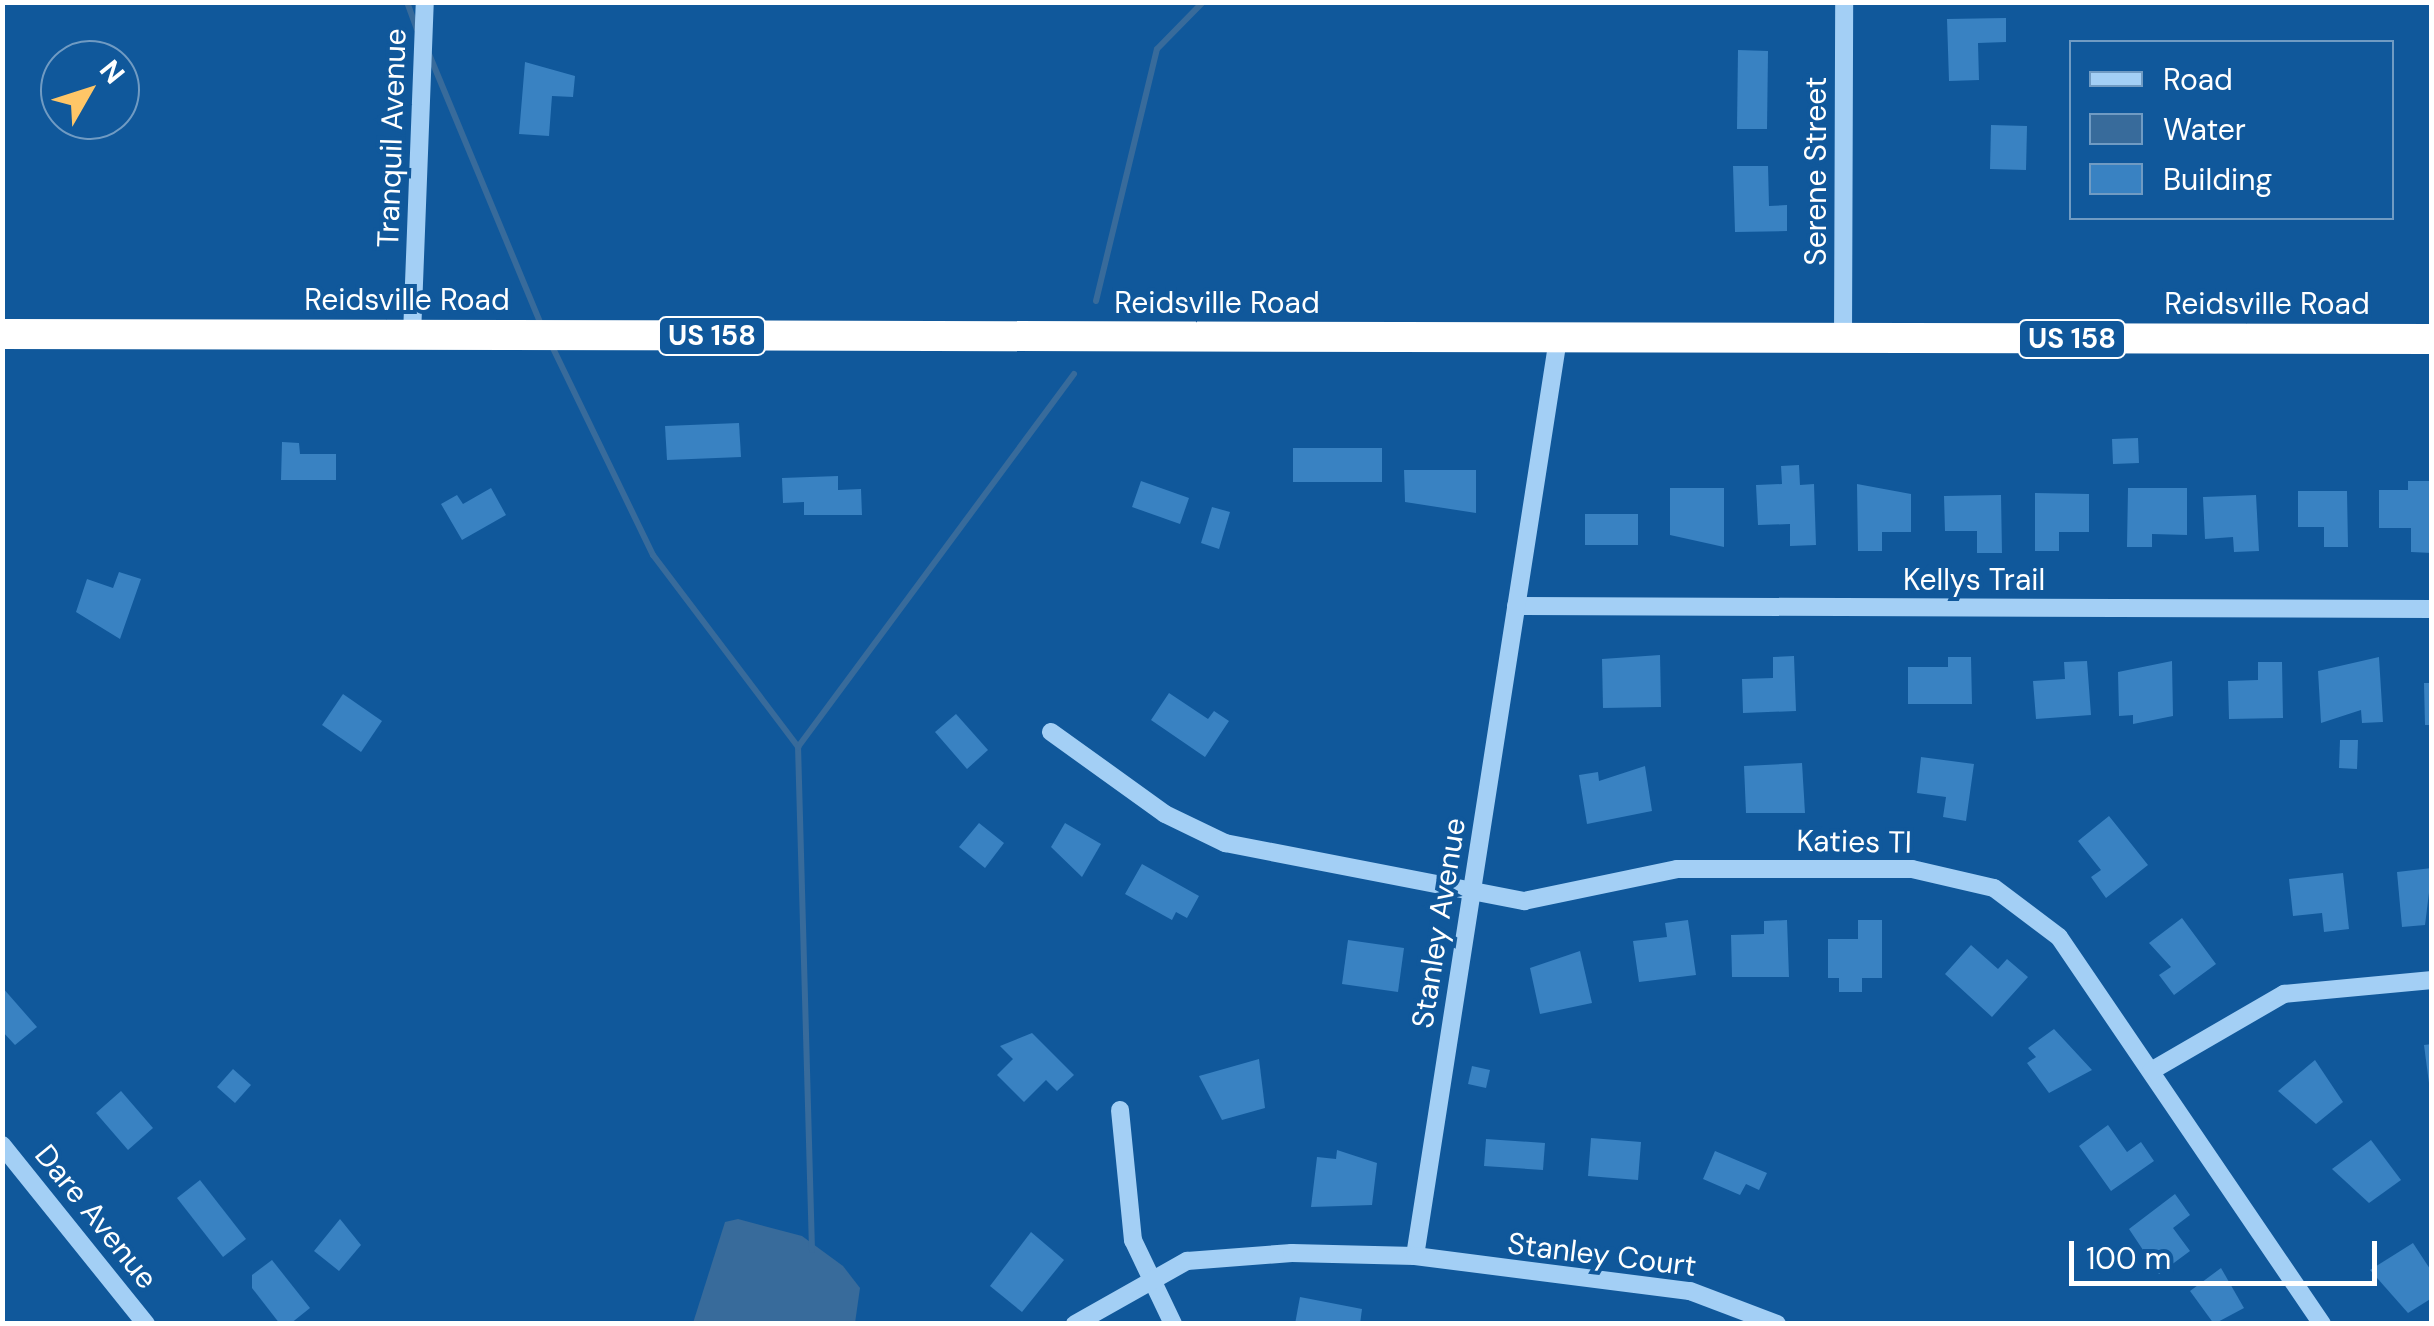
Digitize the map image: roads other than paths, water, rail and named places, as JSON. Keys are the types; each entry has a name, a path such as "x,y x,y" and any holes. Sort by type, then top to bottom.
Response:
{"highway":[{"name":"Reidsville Road","path":"2,334 2432,339"}],"street":[{"name":"Tranquil Avenue","path":"412,335 425,2"},
{"name":"Serene Street","path":"1843,340 1844,2"},
{"name":"Stanley Avenue","path":"1415,1256 1558,339"},
{"name":"Kellys Trail","path":"1516,606 2432,609"},
{"name":"Katies Tl","path":"1051,732 1165,814 1225,843 1472,890 1554,900 1677,869 1968,878 2018,901 2059,937 2322,1324"},
{"path":"2151,1071 2284,994 2432,980"},
{"path":"1120,1110 1133,1240 1154,1272 1173,1324"},
{"name":"Dare Avenue","path":"2,1146 146,1324"},
{"path":"1075,1324 1154,1272 1226,1254 1415,1256"},
{"name":"Stanley Court","path":"1415,1256 1690,1291 1777,1324"}],"water":[{"path":"738,1219 802,1236 843,1266 860,1288 855,1323 693,1323 725,1222"}],"waterway":[{"path":"407,2 417,29"},
{"path":"1096,301 1157,49 1203,2"},
{"path":"429,54 542,327"},
{"path":"550,342 653,555 798,747"},
{"path":"812,1250 798,747 1074,374"}]}
